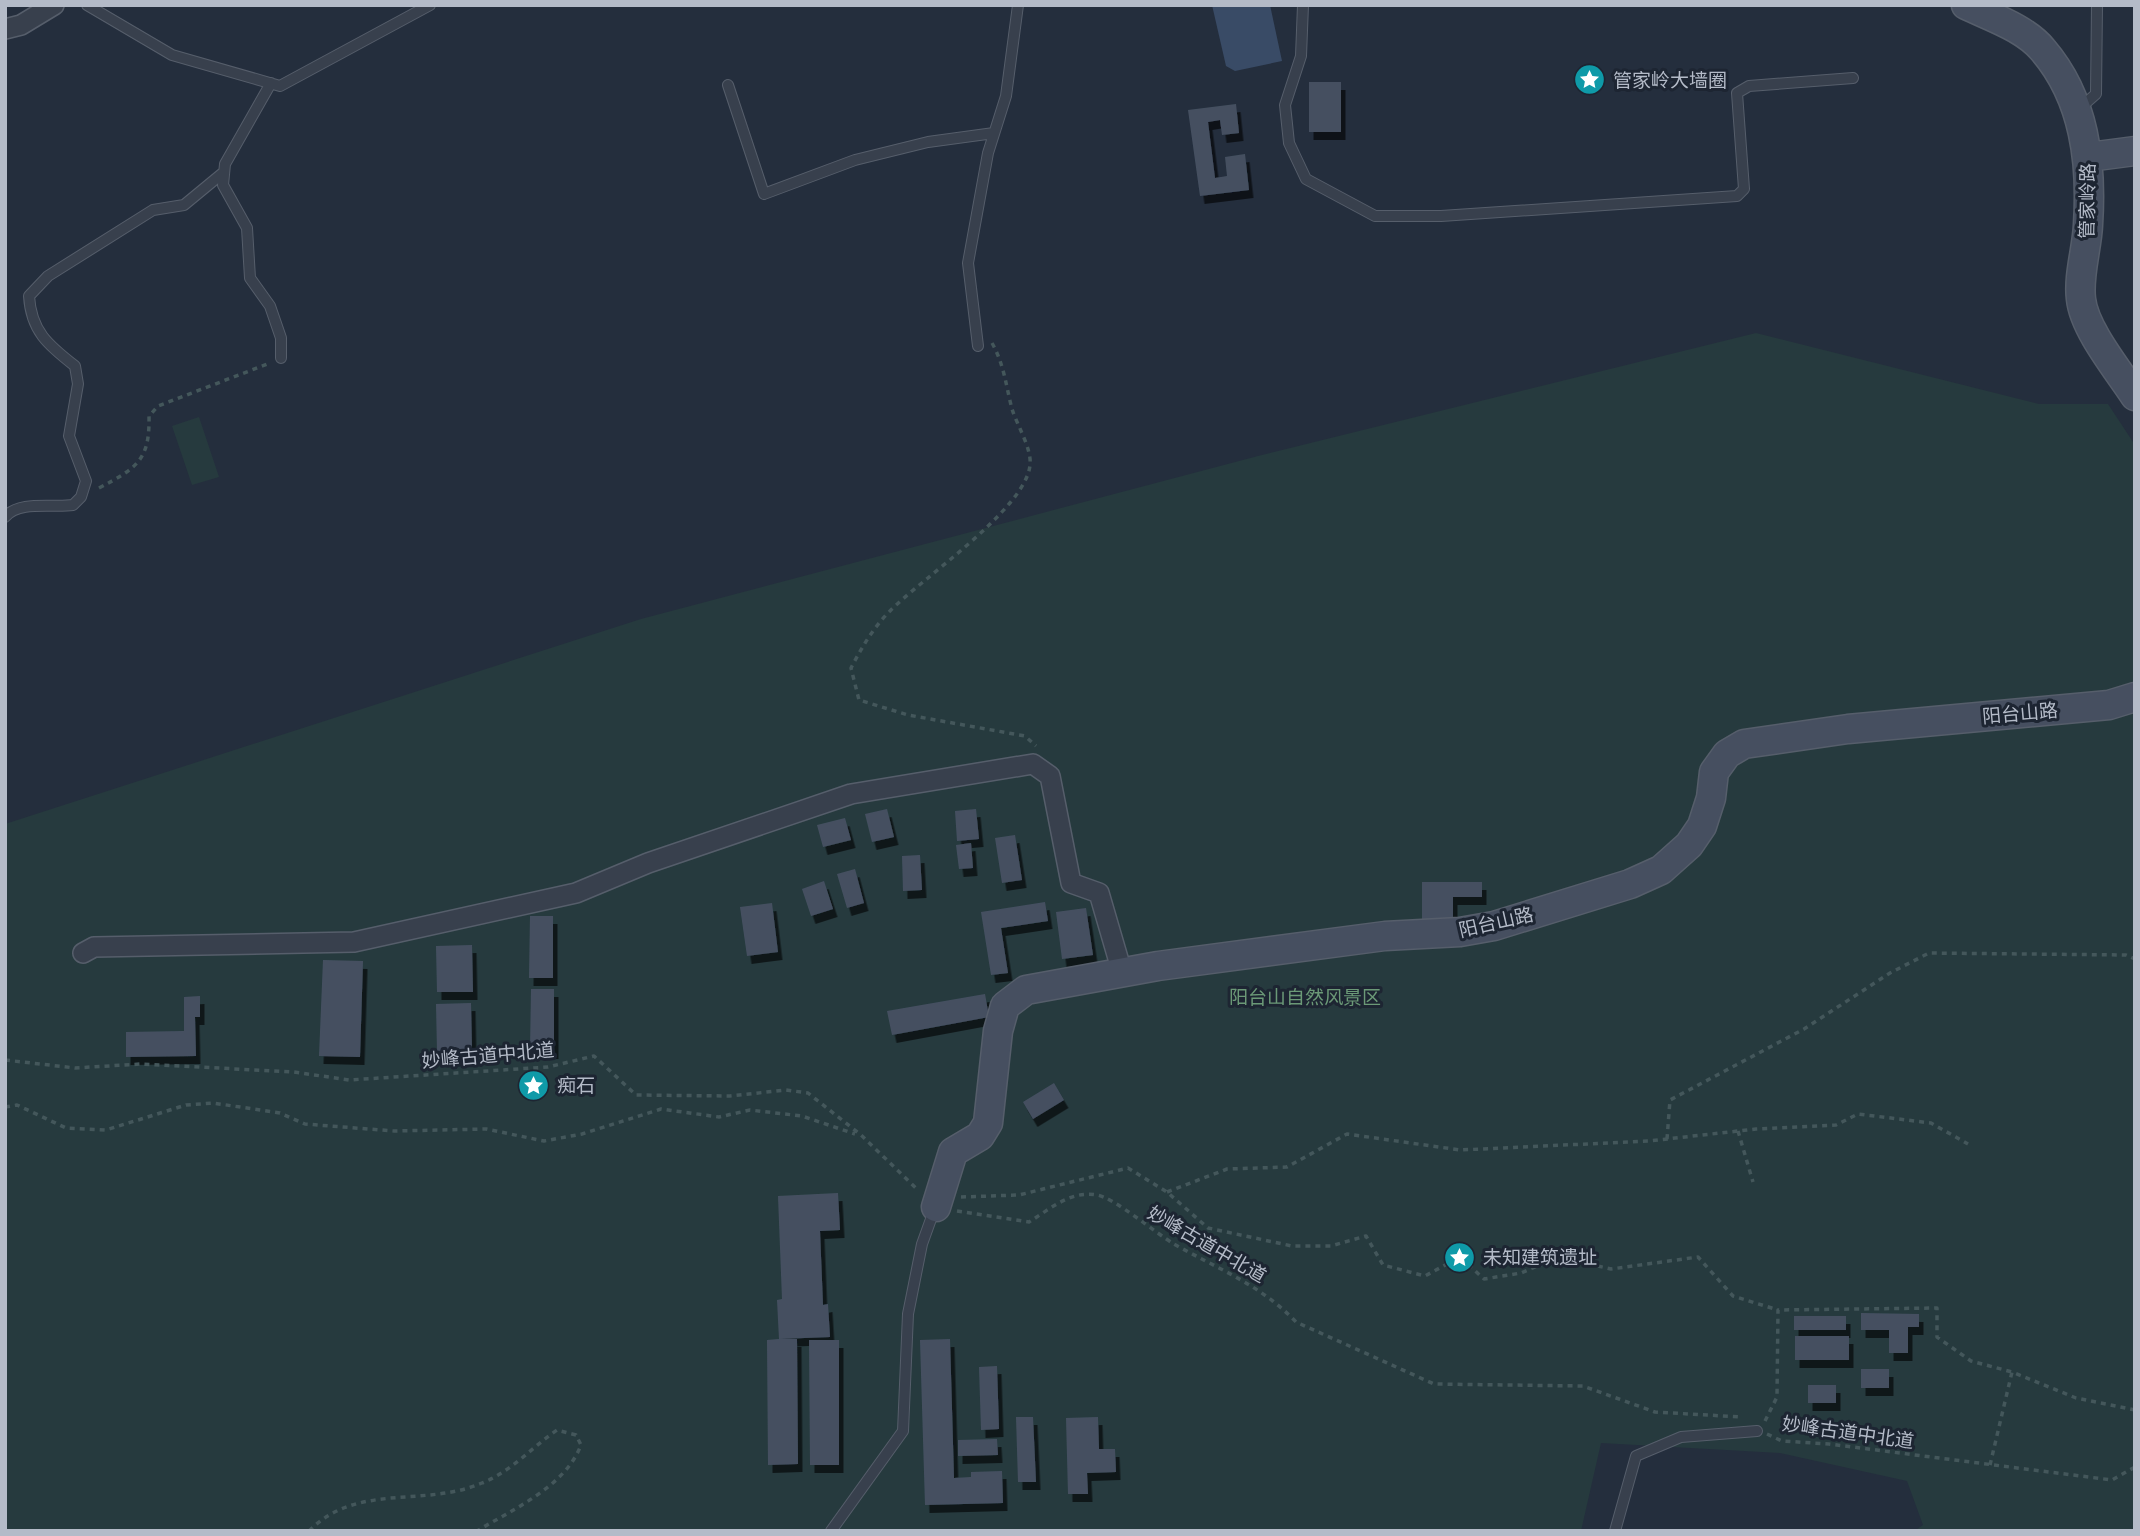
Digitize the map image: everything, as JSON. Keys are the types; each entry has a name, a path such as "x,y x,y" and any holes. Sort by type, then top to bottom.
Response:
{"street":[{"path":"5,29 21,25 54,5"},
{"name":"管家岭路","path":"1966,5 2009,24 2042,48 2072,93 2089,157 2088,224 2080,298 2094,331 2135,396"},
{"path":"2089,157 2135,150"},
{"name":"阳台山路","path":"938,1200 953,1152 980,1136 988,1123 998,1031 1006,1006 1026,990 1122,972 1385,936 1460,932 1494,926 1630,884 1661,870 1689,845 1702,827 1711,798 1714,772 1727,754 1744,744 1848,729 2109,705 2135,697"},
{"path":"83,953 94,947 354,942 576,893 648,863 851,794 1033,764 1049,776 1071,883 1099,893 1122,972"}],"lane":[{"path":"86,5 172,55 279,86 430,5"},
{"path":"978,346 968,263 994,133 1006,96 1018,5"},
{"path":"1303,5 1301,57 1285,105 1289,143 1306,179 1375,216 1454,216 1737,197 1744,189 1737,93 1749,86 1853,78"},
{"path":"2077,111 2096,94 2097,5"},
{"path":"271,83 225,164 223,185 247,228 250,278 270,306 281,338 281,358"},
{"path":"728,85 764,194 855,160 928,142 994,133"},
{"path":"5,517 11,510 25,507 73,505 81,497 86,481 69,436 78,384 75,366 48,344 30,317 29,296 48,276 153,210 184,205 224,172"},
{"path":"831,1531 903,1431 908,1314 922,1244 938,1200"},
{"path":"1615,1531 1636,1456 1681,1437 1757,1431"}],"path":[{"path":"975,322 1001,359 1012,409 1030,464 1026,477 1021,489 951,561 891,609 867,638 851,668 859,700 908,715 1025,736 1045,754 1049,776"},
{"path":"81,497 112,481 145,455 149,442 149,416 158,406 281,358"},
{"path":"1667,1139 1670,1100 1804,1029 1890,973 1929,953 2126,956 2135,959"},
{"name":"妙峰古道中北道","path":"5,1060 75,1068 141,1064 294,1072 349,1080 548,1067 594,1056 636,1095 730,1096 786,1090 808,1093 938,1200 1029,1222 1072,1195 1099,1195 1174,1244 1248,1281 1281,1306 1296,1322 1434,1384 1583,1386 1655,1412 1743,1417 1757,1431 1782,1441 1829,1444 2112,1480 2135,1467"},
{"path":"5,1107 17,1105 66,1128 106,1130 186,1105 213,1103 280,1113 305,1124 394,1131 486,1129 544,1141 582,1134 661,1110 719,1118 750,1110 802,1116 861,1135"},
{"path":"1167,1192 1227,1169 1287,1167 1347,1135 1460,1150 1667,1139 1738,1131 1836,1125 1858,1114 1931,1123 1968,1144"},
{"path":"1738,1131 1753,1182"},
{"path":"938,1200 1020,1195 1128,1168 1167,1192 1208,1228 1292,1246 1331,1246 1366,1236 1383,1265 1425,1276 1460,1256 1485,1279 1521,1273 1559,1257 1611,1269 1698,1257 1733,1296 1778,1310 1937,1308 1937,1337 1971,1361 2012,1372 2076,1398 2135,1410"},
{"path":"1757,1431 1771,1415 1777,1397 1778,1310"},
{"path":"1990,1465 2012,1372"},
{"path":"309,1531 325,1515 340,1507 376,1499 440,1494 481,1484 512,1468 557,1430 576,1435 581,1445 576,1458 545,1490 477,1531"}],"green space":[{"name":"阳台山自然风景区","path":"1756,333 2039,404 2108,404 2135,445 2135,1531 1914,1531 1923,1525 1907,1481 1780,1453 1601,1443 1581,1531 5,1531 5,824 641,619 1258,456"},
{"path":"199,417 219,477 192,485 172,426"}],"water":[{"path":"1212,5 1270,5 1282,61 1235,71 1226,66"}],"building":[{"path":"1309,82 1341,82 1341,132 1309,132"},
{"path":"1236,104 1239,133 1222,135 1220,120 1208,122 1215,178 1227,176 1225,157 1245,154 1249,190 1200,196 1188,110"},
{"path":"887,809 894,837 872,842 865,814"},
{"path":"976,809 979,839 957,841 955,811"},
{"path":"845,818 851,840 823,847 817,825"},
{"path":"1015,835 1022,880 1002,883 995,838"},
{"path":"971,843 973,868 959,869 956,845"},
{"path":"920,855 922,890 903,891 902,856"},
{"path":"855,869 864,903 847,908 837,874"},
{"path":"824,881 833,909 811,916 802,889"},
{"path":"1422,882 1482,882 1482,897 1453,897 1453,923 1422,923"},
{"path":"1045,902 1048,921 1001,928 1008,973 991,975 981,912"},
{"path":"772,903 778,952 747,956 740,907"},
{"path":"1086,908 1093,955 1062,959 1056,912"},
{"path":"530,916 553,916 553,978 529,978"},
{"path":"472,945 473,992 437,992 436,946"},
{"path":"323,960 363,961 360,1057 319,1056"},
{"path":"531,989 554,989 554,1051 530,1051"},
{"path":"985,994 989,1017 892,1035 887,1011"},
{"path":"200,996 200,1017 195,1017 196,1056 126,1057 126,1032 184,1031 184,997"},
{"path":"471,1003 472,1050 437,1051 436,1004"},
{"path":"1054,1083 1064,1100 1033,1119 1023,1102"},
{"path":"838,1193 840,1230 820,1231 823,1305 828,1304 830,1337 779,1339 777,1300 782,1299 778,1196"},
{"path":"1861,1313 1919,1314 1919,1327 1908,1327 1908,1353 1889,1353 1889,1330 1861,1330"},
{"path":"1794,1316 1846,1316 1846,1330 1794,1330"},
{"path":"1795,1336 1849,1336 1849,1360 1795,1360"},
{"path":"797,1339 798,1464 768,1465 767,1340"},
{"path":"950,1339 954,1478 971,1477 971,1472 1002,1471 1003,1503 925,1505 920,1340"},
{"path":"809,1340 839,1340 839,1465 810,1465"},
{"path":"997,1366 999,1429 981,1430 979,1367"},
{"path":"1861,1369 1889,1369 1889,1388 1861,1388"},
{"path":"1808,1385 1836,1385 1836,1403 1808,1403"},
{"path":"1016,1417 1033,1417 1036,1482 1018,1482"},
{"path":"1098,1417 1099,1449 1115,1449 1116,1472 1087,1473 1088,1494 1068,1494 1066,1418"},
{"path":"997,1439 998,1455 958,1456 958,1440"}],"place":[{"name":"管家岭大墙圈","path":"1590,80"},
{"name":"痴石","path":"534,1085"},
{"name":"未知建筑遗址","path":"1460,1257"}]}
